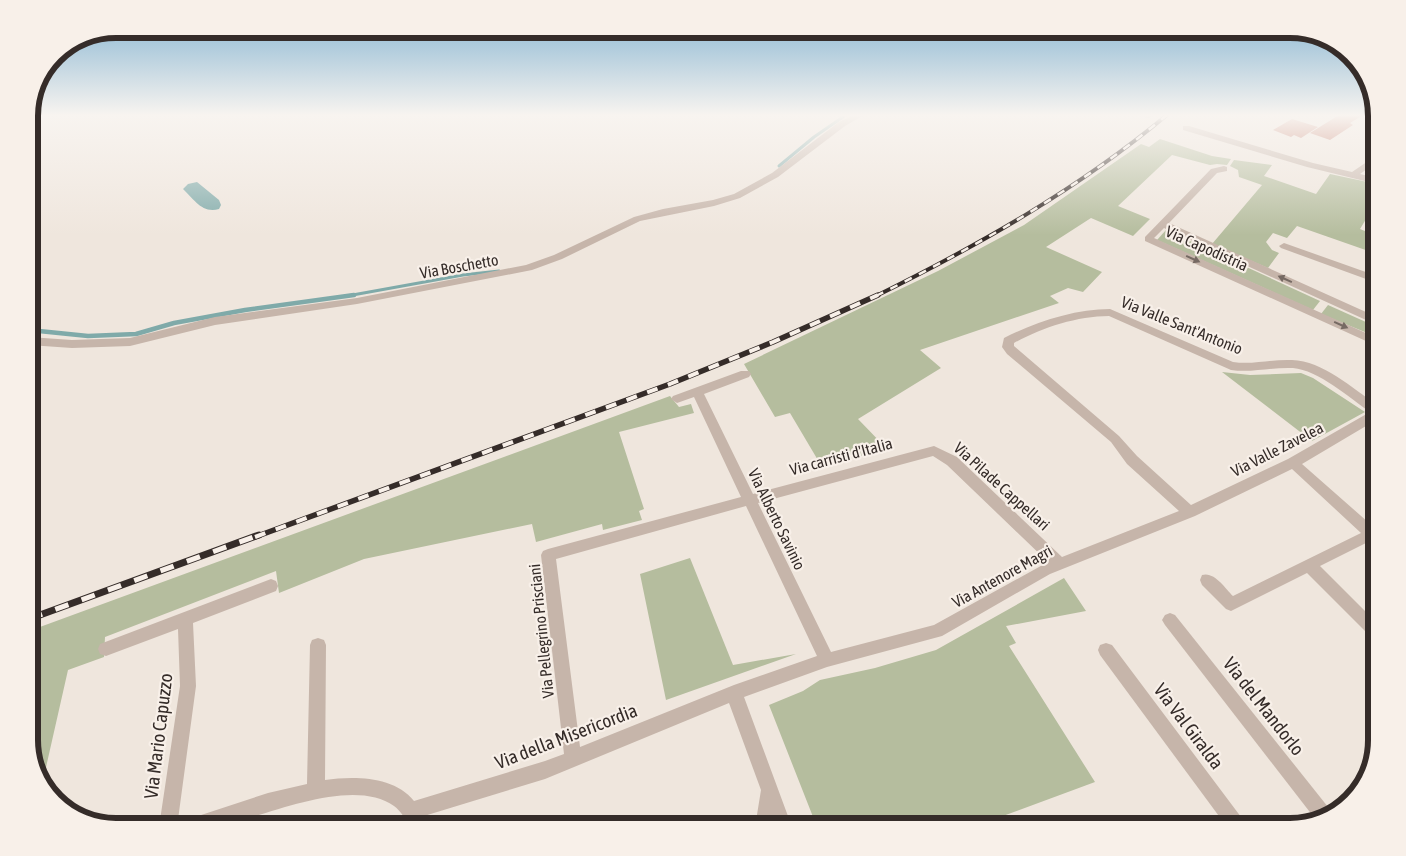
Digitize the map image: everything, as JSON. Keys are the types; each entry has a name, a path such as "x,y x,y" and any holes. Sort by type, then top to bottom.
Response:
{"street":[{"name":"Via Boschetto","path":"38,341 89,344 130,342 216,321 357,301 528,268 558,257 637,219 663,212 714,203 737,196 775,175 801,155"},
{"path":"1275,155 1368,178"},
{"path":"1354,176 1368,165"},
{"path":"1163,224 1214,171 1224,169"},
{"name":"Via Capodistria","path":"1368,317 1163,224 1148,239 1368,338"},
{"path":"1284,246 1368,277"},
{"name":"Via Valle Sant'Antonio","path":"1190,512 1132,460 1115,439 1011,352 1007,345 1008,341 1055,323 1097,313 1110,312 1231,366 1246,368 1293,364 1308,367 1368,413"},
{"path":"677,399 745,374"},
{"name":"Via Alberto Savinio","path":"697,392 827,660"},
{"name":"Via Valle Zavelea","path":"1190,512 1292,463 1368,422"},
{"name":"Via Pilade Cappellari","path":"914,455 934,451 945,456 1060,564"},
{"name":"Via carristi d'Italia","path":"748,500 914,455"},
{"path":"1292,463 1368,532"},
{"name":"Via Pellegrino Prisciani","path":"573,759 548,555 748,500"},
{"name":"Via Antenore Magri","path":"827,660 866,652 938,631 1045,570 1190,512"},
{"path":"1207,580 1230,604 1309,565 1368,540"},
{"path":"1309,565 1368,624"},
{"path":"106,649 271,586"},
{"name":"Via Mario Capuzzo","path":"169,818 188,686 185,619"},
{"name":"Via del Mandorlo","path":"1170,620 1321,812"},
{"path":"316,790 318,645"},
{"name":"Via Val Giralda","path":"1106,650 1231,818"},
{"name":"Via della Misericordia","path":"410,811 526,776 573,759 734,693 827,660"},
{"path":"734,693 780,818"},
{"path":"222,818 316,790 346,786 381,790 401,800 414,818"},
{"path":"765,818 769,789"}],"green space":[{"path":"1125,155 1209,155 1231,159 1227,165 1210,165 1172,155 1118,206 1150,219 1133,236 1091,218 1046,247 1102,272 1083,292 1068,288 1050,296 1059,303 920,350 941,368 858,419 887,449 822,467 790,413 775,417 744,364 938,271 1024,225"},
{"path":"1234,160 1272,165 1264,176 1316,194 1330,174 1368,182 1368,216 1360,229 1368,232 1368,251 1297,226 1287,238 1273,233 1266,242 1272,250 1279,253 1268,268 1212,244 1262,185 1239,177 1238,170 1230,166"},
{"path":"1166,230 1320,301 1313,310 1157,240"},
{"path":"1328,305 1368,323 1368,333 1321,314"},
{"path":"1222,372 1250,375 1301,373 1313,378 1365,412 1312,441"},
{"path":"670,396 679,407 691,404 694,413 619,432 644,509 639,511 642,520 603,530 602,524 536,542 532,524 364,559 279,593 276,571 105,637 104,657 68,670 45,773 40,761 38,746 38,628"},
{"path":"690,558 733,665 796,654 666,700 640,574"},
{"path":"1064,578 1086,611 1006,626 1016,643 1009,646 1095,782 997,818 813,818 769,705 803,691 820,680 875,668 936,650"}],"water":[{"path":"197,182 219,200 221,205 219,209 203,208 183,189 188,184"}],"waterway":[{"path":"779,166 792,155"},
{"path":"348,296 463,275 499,271"},
{"path":"348,296 354,295"},
{"path":"38,331 88,336 136,334 174,323 245,310 348,296"}],"railway":[{"path":"878,295 990,236 1063,191 1115,155"},
{"path":"255,537 670,384 773,342 878,295"},
{"path":"38,616 259,535"}]}
